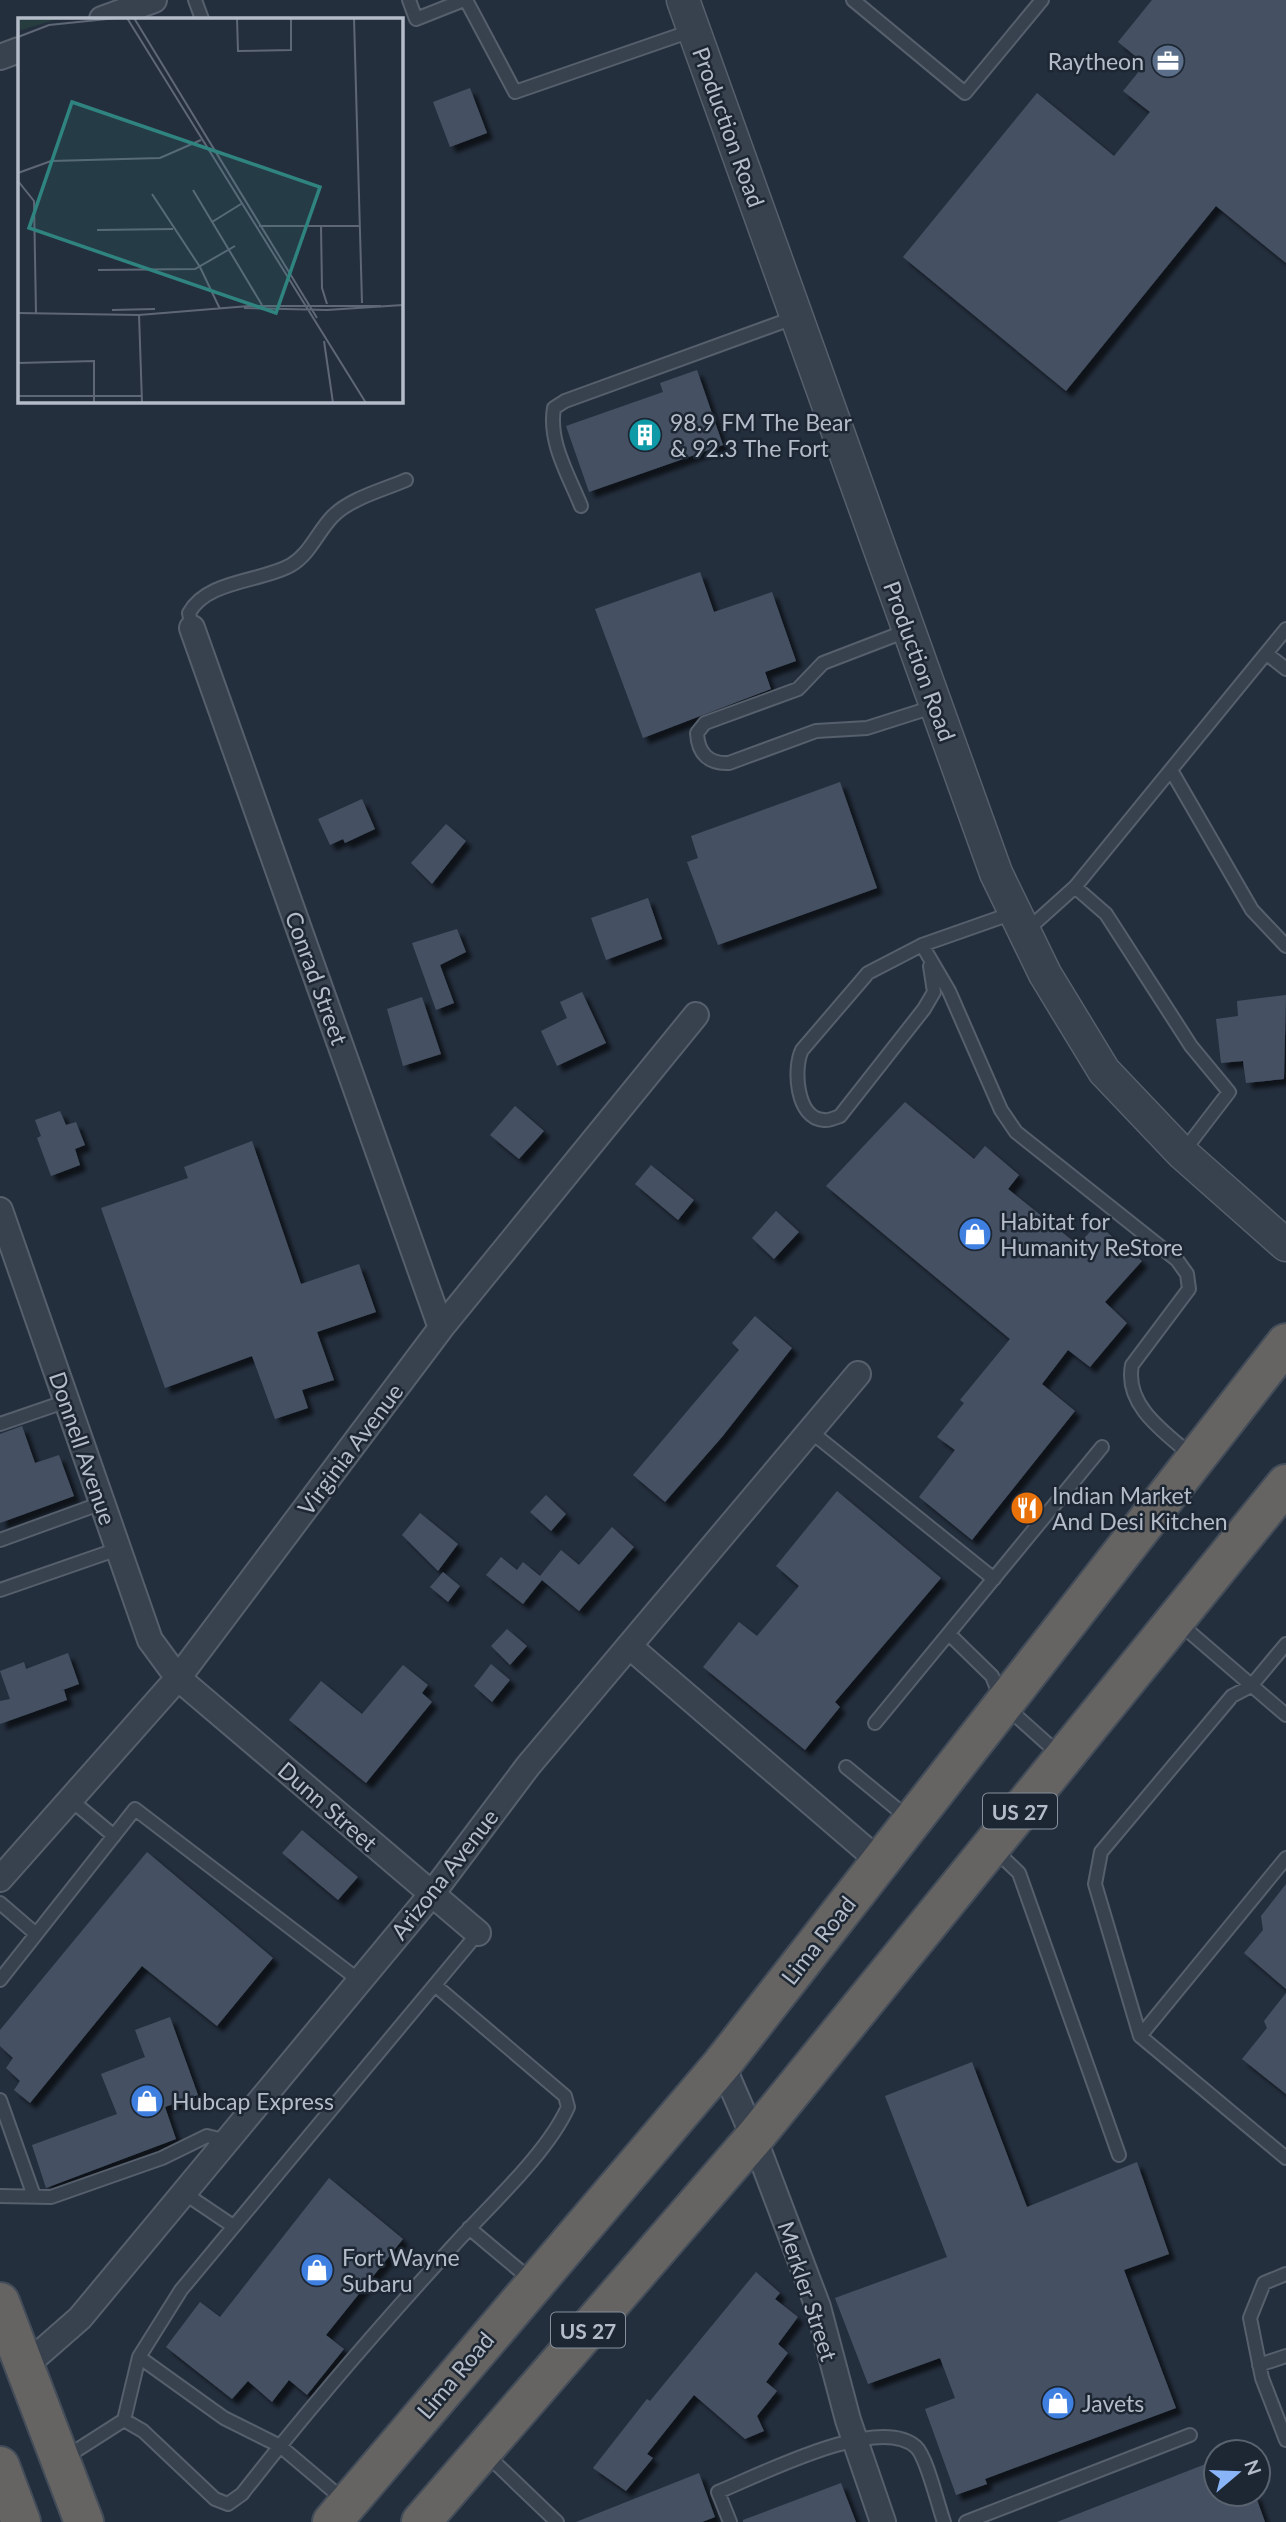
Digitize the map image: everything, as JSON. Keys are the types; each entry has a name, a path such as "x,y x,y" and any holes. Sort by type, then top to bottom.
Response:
{"highway":[{"name":"Lima Road","path":"340,2513 722,2064 1286,1343"},
{"name":"US 27","path":"421,2522 754,2138 1286,1484"},
{"path":"0,2302 84,2522"},
{"path":"2,2475 20,2522"}],"street":[{"path":"105,18 154,0"},
{"name":"Production Road","path":"683,0 936,706 1019,923 1045,974 1104,1071 1182,1153 1286,1245"},
{"path":"0,57 18,50"},
{"name":"Conrad Street","path":"192,628 441,1328"},
{"name":"Virginia Avenue","path":"0,1880 178,1678 441,1328 696,1015"},
{"name":"Donnell Avenue","path":"0,1210 150,1640 178,1678"},
{"name":"Arizona Avenue","path":"24,2367 80,2318 431,1895 528,1766 858,1374"},
{"path":"629,1646 879,1861"},
{"name":"Dunn Street","path":"178,1678 478,1933"},
{"name":"Merkler Street","path":"722,2064 754,2138 818,2307 854,2438 883,2522"}],"lane":[{"path":"195,0 202,18"},
{"path":"409,0 416,19 435,6 464,0 515,92 694,30"},
{"path":"853,0 965,93 1042,0"},
{"path":"581,506 555,441 551,423 554,408 565,401 797,317"},
{"path":"192,628 189,613 204,597 292,565 305,553 335,514 350,504 406,480"},
{"path":"922,945 931,969 934,992 924,1009 840,1116 825,1121 814,1118 804,1104 796,1081 796,1062 802,1050 868,973 922,945 1019,923 1075,887 1286,629"},
{"path":"909,630 823,663 799,689 705,723 697,733 697,744 704,756 715,764 729,763 816,731 867,728 936,706"},
{"path":"1267,654 1286,669"},
{"path":"1171,770 1252,910 1286,946"},
{"path":"1075,887 1106,915 1191,1046 1228,1091 1182,1153"},
{"path":"922,945 949,991 1001,1110 1016,1132 1177,1260 1187,1274 1189,1289 1132,1365 1129,1379 1135,1395 1152,1421 1195,1459"},
{"path":"0,1424 67,1401"},
{"path":"810,1431 994,1579"},
{"path":"875,1723 1102,1447"},
{"path":"0,1540 102,1503"},
{"path":"0,1590 118,1549"},
{"path":"1176,1620 1286,1715"},
{"path":"948,1634 992,1676 1003,1703 1063,1758"},
{"path":"1286,1644 1251,1686 1232,1696 1101,1852 1095,1884 1140,2036 1286,2158"},
{"path":"846,1767 911,1820"},
{"path":"71,1800 114,1836"},
{"path":"0,1980 135,1809 359,1980"},
{"path":"992,1847 1018,1873 1119,2155"},
{"path":"1140,2036 1286,1858"},
{"path":"0,1903 36,1934"},
{"path":"60,2461 124,2420 139,2357 181,2290 478,1933"},
{"path":"124,2420 144,2431 215,2499 228,2504 242,2494 361,2349 515,2178 562,2120 568,2107 565,2096 436,1986"},
{"path":"0,2100 34,2196"},
{"path":"0,2196 51,2197 162,2158 207,2136 227,2141"},
{"path":"184,2193 233,2226"},
{"path":"469,2228 534,2282"},
{"path":"1286,2274 1264,2283 1250,2318 1259,2365 1286,2440"},
{"path":"1259,2365 1286,2356"},
{"path":"139,2357 224,2418 279,2446 340,2513"},
{"path":"966,2522 1190,2435"},
{"path":"730,2522 718,2492 854,2438 900,2436 918,2448 944,2522"},
{"path":"483,2451 557,2522"}],"building":[{"path":"1152,0 1286,0 1286,263 1216,206 1066,391 903,257 1037,93 1114,156 1150,112 1123,91 1145,64 1118,42"},
{"path":"470,88 487,133 450,147 433,102"},
{"name":"98.9 FM The Bear & 92.3 The Fort","path":"697,370 723,445 589,492 566,426 663,392 660,383"},
{"path":"700,572 714,612 772,592 796,661 765,672 771,689 643,738 595,609"},
{"path":"840,782 877,888 718,945 687,862 698,858 691,836"},
{"path":"362,799 375,829 345,843 343,839 330,845 318,819"},
{"path":"446,824 466,841 432,884 411,863"},
{"path":"648,898 662,939 606,960 591,918"},
{"path":"457,929 466,952 440,965 454,1003 436,1010 412,943"},
{"path":"582,992 606,1043 557,1066 541,1031 567,1018 560,1002"},
{"path":"1286,995 1284,1079 1246,1083 1243,1061 1221,1063 1216,1019 1238,1016 1237,1001"},
{"path":"422,997 441,1054 403,1066 387,1009"},
{"name":"Habitat for Humanity ReStore","path":"905,1102 974,1159 985,1146 1019,1175 1008,1189 1078,1245 1097,1224 1142,1261 1105,1302 1127,1323 1090,1367 1068,1350 1042,1384 1075,1411 972,1540 919,1497 955,1450 937,1437 964,1403 960,1400 1010,1339 826,1186"},
{"path":"515,1106 544,1131 519,1159 490,1135"},
{"path":"60,1111 66,1125 76,1122 85,1145 75,1149 80,1165 51,1176 37,1138 41,1136 35,1120"},
{"path":"252,1141 301,1284 359,1264 376,1312 317,1332 334,1380 302,1390 308,1408 275,1419 252,1356 165,1388 101,1208 188,1178 184,1167"},
{"path":"651,1165 694,1200 678,1220 635,1184"},
{"path":"776,1211 799,1232 774,1259 752,1238"},
{"path":"755,1316 792,1348 722,1437 665,1502 633,1475 739,1350 732,1343"},
{"path":"22,1426 35,1463 59,1455 74,1496 0,1523 0,1434"},
{"path":"837,1491 941,1578 835,1702 840,1707 805,1750 703,1667 739,1622 757,1636 799,1586 776,1566"},
{"path":"546,1495 566,1514 551,1531 530,1512"},
{"path":"420,1513 458,1544 438,1571 402,1535"},
{"path":"612,1527 634,1547 579,1611 542,1580 523,1604 486,1575 501,1557 517,1570 523,1562 540,1576 561,1550 579,1565"},
{"path":"443,1572 460,1586 448,1602 430,1587"},
{"path":"507,1629 527,1646 510,1665 491,1646"},
{"path":"68,1653 79,1684 60,1691 64,1690 67,1700 0,1724 0,1701 10,1699 0,1671 24,1662 26,1669"},
{"path":"491,1664 510,1680 492,1702 474,1686"},
{"path":"403,1665 428,1685 422,1693 432,1702 366,1783 289,1720 321,1681 362,1714"},
{"path":"302,1830 358,1877 338,1900 282,1853"},
{"path":"147,1852 273,1958 217,2026 142,1966 30,2103 14,2090 20,2081 6,2068 13,2058 0,2046 0,2030"},
{"path":"1286,1884 1286,1989 1244,1953 1263,1930 1261,1916"},
{"path":"1286,1993 1286,2094 1242,2059 1267,2028 1264,2021"},
{"name":"Hubcap Express","path":"170,2017 198,2095 165,2107 176,2139 46,2188 32,2145 117,2114 101,2074 145,2057 135,2030"},
{"path":"972,2062 1027,2207 1137,2162 1169,2254 1124,2270 1176,2408 985,2479 987,2484 956,2495 925,2409 955,2398 940,2358 868,2384 835,2298 947,2257 885,2096"},
{"name":"Fort Wayne Subaru","path":"329,2178 403,2239 326,2335 344,2349 307,2395 289,2380 272,2402 248,2381 232,2399 166,2347 200,2302 220,2317"},
{"path":"756,2272 780,2293 775,2299 798,2317 778,2344 788,2353 766,2382 777,2391 757,2416 764,2431 745,2439 694,2395 647,2454 653,2458 626,2491 593,2468 647,2399 650,2401"},
{"path":"1202,2465 1202,2508 1260,2508 1265,2522 1057,2522"},
{"path":"699,2473 715,2517 702,2522 576,2522"},
{"path":"841,2483 856,2522 743,2522 743,2520"}],"place":[{"name":"Raytheon","path":"1168,61"},
{"name":"98.9 FM The Bear & 92.3 The Fort","path":"645,435"},
{"name":"Habitat for Humanity ReStore","path":"975,1234"},
{"name":"Indian Market And Desi Kitchen","path":"1027,1508"},
{"name":"Hubcap Express","path":"147,2101"},
{"name":"Fort Wayne Subaru","path":"317,2270"},
{"name":"Javets","path":"1058,2403"}]}
